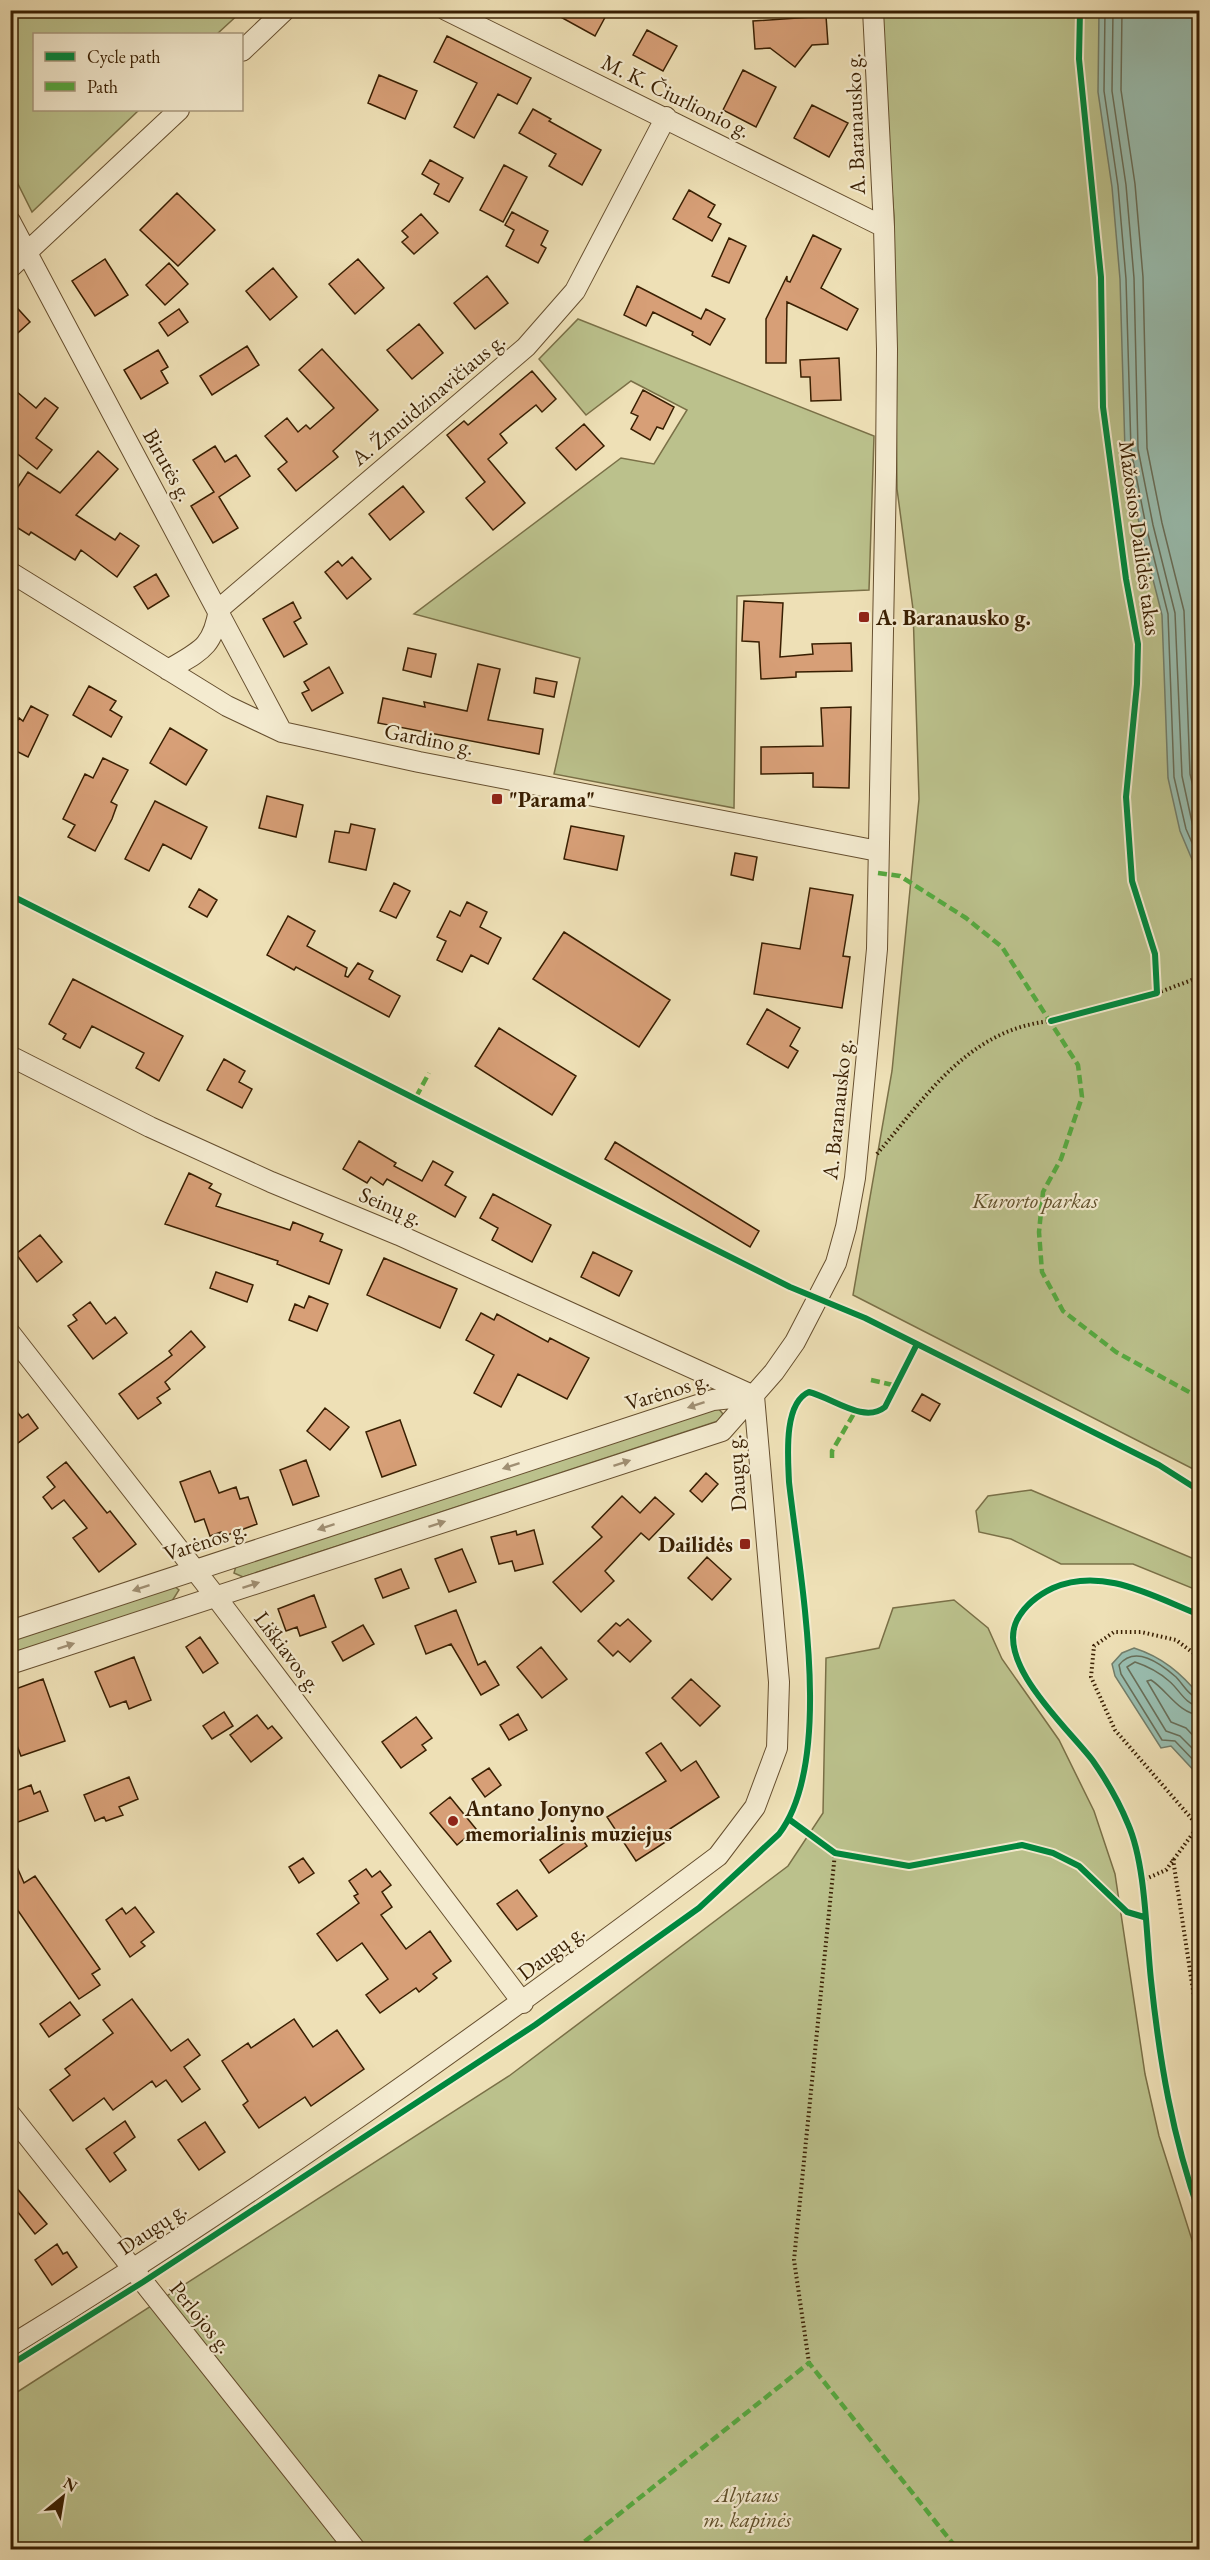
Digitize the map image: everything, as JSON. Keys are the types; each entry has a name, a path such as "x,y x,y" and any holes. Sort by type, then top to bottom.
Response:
{"street":[{"path":"243,50 285,10"},
{"name":"M. K. Čiurlionio g.","path":"446,10 884,227"},
{"name":"A. Baranausko g.","path":"754,1396 795,1342 836,1263 846,1227 855,1178 877,949 887,349 884,227 873,10"},
{"path":"10,268 178,111"},
{"name":"A. Žmuidzinavičiaus g.","path":"219,609 517,355 551,321 575,291 666,117"},
{"name":"Birutės g.","path":"10,221 219,609 282,732"},
{"name":"Gardino g.","path":"10,572 227,706 282,732 408,760 878,851"},
{"path":"168,670 205,648 216,631 219,609"},
{"name":"Seinų g.","path":"10,1056 150,1128 399,1235 754,1396"},
{"name":"Liškiavos g.","path":"10,1333 216,1597 523,2003"},
{"path":"10,1664 722,1431 754,1396"},
{"name":"Varėnos g.","path":"10,1630 713,1400 754,1396"},
{"name":"Daugų g.","path":"10,2346 134,2270 523,2003 718,1856 744,1826 764,1788 777,1748 779,1682 754,1396"},
{"name":"Perlojos g.","path":"10,2114 356,2550"}],"path":[{"path":"1146,996 1200,977"},
{"path":"1157,984 1157,993"},
{"path":"872,1160 936,1084 961,1059 996,1034 1028,1023 1062,1018"},
{"path":"1141,1881 1166,1870 1199,1825 1114,1730 1091,1677 1094,1646 1114,1632 1141,1632 1176,1640 1200,1658"},
{"path":"809,2363 794,2260 835,1853"},
{"path":"1173,1859 1200,2036"}],"green space":[{"path":"11,10 242,10 218,33 33,33 33,111 138,111 32,212 11,170"},
{"name":"Kurorto parkas","path":"878,11 1199,11 1199,1472 853,1295 892,1071 919,799 913,609 897,489 894,217"},
{"path":"578,319 874,436 869,590 737,596 734,808 554,774 580,658 414,614 621,458 654,464 687,410 631,381 586,415 539,359"},
{"path":"718,1408 723,1414 718,1421 243,1577 234,1573 236,1566"},
{"path":"1031,1490 1199,1561 1199,1591 1133,1564 1061,1564 1011,1539 979,1532 976,1511 988,1496"},
{"path":"174,1586 179,1590 172,1601 11,1654 10,1640"},
{"name":"Alytaus m. kapinės","path":"954,1600 988,1628 1002,1659 1059,1740 1094,1811 1115,1874 1145,2074 1159,2136 1199,2262 1199,2549 11,2550 11,2396 509,2076 788,1866 823,1813 826,1658 879,1648 893,1608"}],"water":[{"path":"1099,11 1199,11 1199,876 1180,831 1168,778 1162,615 1140,528 1125,451 1120,279 1112,187 1098,92"},
{"path":"1134,1648 1170,1667 1199,1695 1199,1776 1171,1746 1161,1748 1115,1676 1112,1664 1122,1653"}],"building":[{"path":"548,10 609,10 595,36"},
{"path":"826,16 828,44 812,45 795,67 770,48 755,49 753,21"},
{"path":"647,30 677,46 663,71 633,55"},
{"path":"447,36 531,78 517,104 498,94 474,138 454,127 477,83 434,62"},
{"path":"743,70 776,87 756,127 723,110"},
{"path":"379,75 417,91 405,119 368,103"},
{"path":"812,105 848,123 829,157 794,138"},
{"path":"533,109 551,119 549,121 601,150 582,185 549,166 556,154 519,133"},
{"path":"430,160 463,178 449,202 434,194 439,184 422,174"},
{"path":"504,165 527,177 503,222 480,210"},
{"path":"689,190 715,205 708,217 721,224 712,241 673,219"},
{"path":"177,193 215,230 178,266 140,230"},
{"path":"512,212 548,231 541,245 546,248 538,263 506,246 514,230 505,225"},
{"path":"421,214 438,233 414,254 402,242 408,237 402,231"},
{"path":"813,235 841,249 821,288 858,309 847,330 787,302 786,363 766,363 766,319 787,276 787,281 790,282"},
{"path":"729,238 746,246 729,283 712,276"},
{"path":"105,259 128,295 95,316 72,281"},
{"path":"358,259 384,288 355,314 329,284"},
{"path":"169,263 188,284 165,305 146,285"},
{"path":"273,268 297,297 270,320 246,291"},
{"path":"487,276 508,303 475,329 454,303"},
{"path":"637,286 701,319 706,309 725,319 710,345 692,335 693,332 653,312 646,326 624,315"},
{"path":"10,300 30,322 10,340"},
{"path":"179,309 188,322 168,336 159,323"},
{"path":"419,324 443,353 412,379 387,350"},
{"path":"247,346 259,365 212,395 200,376"},
{"path":"322,349 378,410 333,451 338,457 296,491 278,469 287,462 265,436 287,418 298,432 306,425 310,429 334,408 299,370"},
{"path":"158,350 168,367 161,371 168,383 141,399 124,370"},
{"path":"839,358 841,400 811,401 810,377 801,377 800,360"},
{"path":"532,371 556,399 542,412 536,405 500,434 507,443 488,459 525,503 493,530 466,498 485,482 447,435 464,421 468,425"},
{"path":"10,386 36,408 45,398 58,408 36,438 52,450 37,469 15,452 10,452"},
{"path":"643,390 674,407 663,429 657,427 650,440 631,429 638,416 631,413"},
{"path":"584,424 604,446 576,470 556,448"},
{"path":"215,446 225,462 236,455 250,476 219,497 238,528 213,543 191,506 214,492 193,460"},
{"path":"98,451 118,469 76,515 115,540 120,533 139,546 117,577 81,550 75,560 31,532 29,535 10,523 10,499 28,472 60,493"},
{"path":"403,486 424,512 390,540 369,514"},
{"path":"352,557 371,579 347,599 325,572 338,561 342,566"},
{"path":"156,574 169,596 148,609 134,587"},
{"path":"744,601 783,603 780,657 813,654 812,644 851,643 852,671 796,672 796,677 761,679 759,642 742,641"},
{"path":"293,602 301,618 294,622 307,644 284,657 263,619"},
{"path":"408,648 436,654 431,677 403,670"},
{"path":"478,664 500,669 488,720 543,729 539,754 378,723 383,698 425,707 424,702 467,711"},
{"path":"329,667 343,693 312,711 302,693 309,690 304,682"},
{"path":"536,678 557,682 554,697 534,693"},
{"path":"89,686 116,701 110,710 122,717 111,737 73,715"},
{"path":"31,706 48,715 28,757 10,748 10,735 19,718 23,721"},
{"path":"851,707 849,788 813,787 813,773 761,774 761,747 823,746 821,708"},
{"path":"170,728 207,750 186,785 150,763"},
{"path":"103,758 128,770 111,802 117,805 112,819 95,851 68,837 75,825 63,819 85,774 93,778"},
{"path":"267,796 303,805 296,837 259,828"},
{"path":"155,801 207,827 191,859 163,844 149,871 125,859"},
{"path":"351,824 375,829 366,870 329,862 335,831 349,833"},
{"path":"571,826 624,836 617,870 564,859"},
{"path":"735,853 757,857 753,880 731,875"},
{"path":"394,883 410,891 396,918 380,911"},
{"path":"810,888 853,895 843,956 850,957 842,1008 754,994 762,943 800,949"},
{"path":"199,889 217,900 207,917 189,907"},
{"path":"467,902 487,912 480,927 501,938 488,964 471,955 462,972 437,960 446,941 437,937 450,911 460,916"},
{"path":"288,916 315,931 307,946 347,968 345,976 348,977 358,963 373,971 369,979 400,996 389,1017 296,967 294,970 267,955"},
{"path":"564,932 670,1000 639,1047 533,979"},
{"path":"73,979 183,1036 159,1081 136,1068 144,1053 92,1026 80,1048 63,1039 66,1034 49,1024"},
{"path":"767,1009 800,1028 790,1046 798,1051 788,1068 747,1044"},
{"path":"499,1028 576,1076 552,1115 475,1066"},
{"path":"224,1059 245,1071 239,1082 252,1089 242,1108 207,1090"},
{"path":"359,1141 396,1163 394,1166 422,1181 433,1161 453,1172 445,1185 466,1197 455,1217 387,1179 383,1185 371,1177 367,1183 343,1169"},
{"path":"615,1142 759,1231 750,1247 605,1159"},
{"path":"189,1173 212,1184 209,1188 221,1194 216,1206 290,1230 293,1222 323,1234 320,1241 342,1250 329,1284 277,1264 278,1261 165,1224"},
{"path":"493,1194 551,1225 532,1262 492,1240 498,1228 480,1218"},
{"path":"40,1235 62,1262 37,1282 16,1254"},
{"path":"593,1252 632,1271 619,1296 581,1277"},
{"path":"384,1258 457,1289 440,1328 367,1295"},
{"path":"216,1272 253,1285 247,1302 210,1288"},
{"path":"309,1296 328,1304 317,1331 289,1320 295,1304 304,1308"},
{"path":"90,1302 106,1324 115,1317 127,1333 93,1359 68,1326 77,1320 73,1315"},
{"path":"481,1313 494,1320 497,1314 548,1342 550,1338 589,1358 567,1399 518,1374 501,1407 474,1393 494,1355 466,1340"},
{"path":"191,1331 205,1347 165,1382 170,1389 157,1398 161,1403 138,1419 119,1394 172,1355 169,1351"},
{"path":"922,1394 940,1404 930,1421 912,1411"},
{"path":"10,1403 22,1418 28,1414 38,1428 10,1449"},
{"path":"325,1408 349,1427 330,1450 307,1431"},
{"path":"400,1420 416,1465 382,1477 366,1432"},
{"path":"306,1460 319,1496 293,1505 280,1470"},
{"path":"66,1462 107,1513 110,1511 136,1544 99,1572 73,1538 87,1528 64,1500 52,1509 43,1497 55,1487 47,1477"},
{"path":"210,1471 219,1493 236,1487 240,1499 248,1497 257,1524 222,1537 221,1532 210,1536 204,1519 195,1522 180,1482"},
{"path":"706,1473 718,1484 702,1502 690,1491"},
{"path":"622,1496 640,1513 655,1497 674,1514 649,1540 641,1533 605,1571 614,1581 581,1612 553,1582 602,1537 592,1527"},
{"path":"534,1530 543,1564 515,1571 512,1561 499,1564 491,1537 516,1531 517,1535"},
{"path":"462,1549 476,1582 449,1592 435,1559"},
{"path":"707,1557 731,1579 712,1600 688,1578"},
{"path":"401,1569 409,1588 383,1598 375,1579"},
{"path":"314,1595 326,1627 300,1636 297,1627 286,1631 278,1609"},
{"path":"456,1610 478,1665 485,1661 499,1685 481,1695 451,1644 426,1654 415,1626"},
{"path":"628,1619 651,1641 630,1662 618,1651 613,1656 598,1641 616,1623 620,1626"},
{"path":"363,1625 374,1644 343,1661 332,1642"},
{"path":"200,1637 218,1663 203,1673 186,1647"},
{"path":"541,1647 567,1679 542,1698 517,1667"},
{"path":"134,1657 151,1700 129,1709 126,1701 110,1707 95,1672"},
{"path":"43,1679 65,1741 21,1756 10,1727 10,1691"},
{"path":"691,1679 720,1706 700,1726 672,1698"},
{"path":"224,1712 233,1726 212,1739 203,1726"},
{"path":"518,1714 527,1730 509,1740 500,1725"},
{"path":"257,1715 268,1729 272,1726 282,1738 251,1762 230,1735"},
{"path":"416,1717 432,1738 422,1745 426,1750 401,1768 382,1742"},
{"path":"661,1743 681,1771 696,1761 719,1797 662,1834 667,1841 636,1861 607,1817 666,1781 646,1753"},
{"path":"489,1768 501,1785 485,1797 472,1779"},
{"path":"129,1777 138,1799 119,1807 123,1815 106,1821 104,1817 95,1821 84,1795"},
{"path":"31,1785 34,1794 40,1791 48,1811 10,1825 10,1793"},
{"name":"Antano Jonyno memorialinis muziejus","path":"450,1797 476,1829 457,1845 430,1813"},
{"path":"578,1833 587,1846 549,1873 540,1860"},
{"path":"10,1851 24,1883 35,1876 100,1969 92,1974 100,1985 79,1999 10,1899"},
{"path":"303,1858 314,1873 299,1883 289,1867"},
{"path":"366,1869 372,1877 380,1871 391,1885 382,1892 392,1907 381,1915 406,1949 430,1931 451,1961 433,1974 437,1978 419,1992 416,1988 380,2013 366,1995 388,1979 362,1943 337,1961 317,1934 359,1903 354,1896 358,1894 349,1881"},
{"path":"517,1890 537,1916 517,1930 497,1904"},
{"path":"135,1907 154,1932 141,1942 145,1946 130,1957 106,1920 122,1908 126,1914"},
{"path":"132,1999 171,2051 188,2039 200,2055 184,2067 200,2089 182,2102 166,2080 156,2087 152,2081 113,2110 104,2098 73,2121 50,2090 70,2075 65,2069 113,2033 103,2020"},
{"path":"70,2002 80,2015 49,2037 40,2024"},
{"path":"294,2019 313,2047 337,2030 364,2069 311,2106 305,2097 259,2128 243,2105 248,2101 222,2061 248,2043 251,2048"},
{"path":"125,2121 135,2137 114,2153 126,2170 110,2182 86,2149"},
{"path":"205,2122 225,2152 199,2170 178,2140"},
{"path":"10,2180 47,2224 35,2234 10,2202"},
{"path":"57,2244 63,2254 67,2252 77,2267 52,2285 35,2260"}],"marked path":[{"path":"878,873 900,876 966,918 1002,947 1078,1065 1082,1097 1061,1159 1043,1192 1039,1232 1042,1272 1063,1311 1116,1352 1200,1398"},
{"path":"416,1097 429,1073"},
{"path":"871,1380 897,1386"},
{"path":"832,1458 832,1451 856,1410"},
{"path":"574,2550 809,2363 958,2550"}],"cycle path":[{"name":"Mažosios Dailidės takas","path":"1051,1021 1157,993 1155,954 1132,881 1126,797 1137,684 1138,644 1126,579 1103,407 1101,277 1079,59 1080,10"},
{"path":"10,895 790,1287 865,1318 1159,1465 1200,1491"},
{"path":"10,2365 143,2282 535,2025 699,1908 779,1834 796,1801 806,1760 810,1714 805,1614 789,1482 788,1446 791,1419 795,1407 809,1392 848,1408 868,1413 885,1407 917,1344"},
{"path":"1200,1615 1128,1586 1091,1580 1072,1582 1047,1591 1028,1605 1017,1620 1013,1637 1016,1656 1025,1676 1053,1714 1093,1761 1121,1808 1134,1841 1142,1880 1151,1980 1168,2099 1200,2215"},
{"path":"790,1820 835,1853 909,1866 1022,1845 1053,1853 1079,1866 1127,1912 1144,1917"}],"place":[{"name":"A. Baranausko g.","path":"864,617"},
{"name":"\"Parama\"","path":"497,799"},
{"name":"Dailidės","path":"745,1544"},
{"name":"Antano Jonyno memorialinis muziejus","path":"453,1821"}]}
